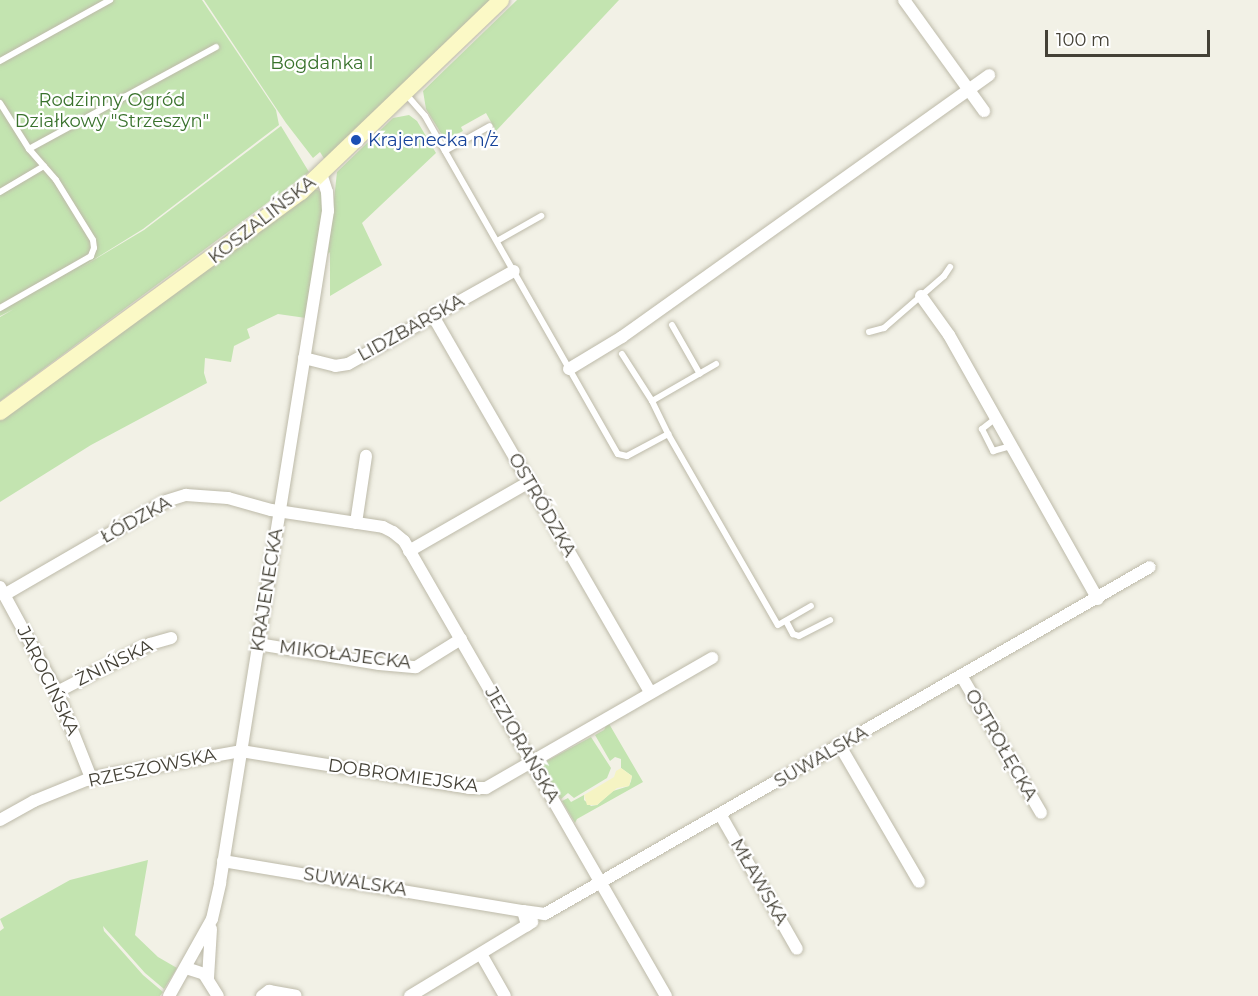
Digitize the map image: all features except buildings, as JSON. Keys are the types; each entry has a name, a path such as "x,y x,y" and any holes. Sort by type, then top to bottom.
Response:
{"street":[{"name":"KOSZALIŃSKA","path":"0,412 253,230 321,173 501,0"},
{"path":"904,0 984,111"},
{"path":"569,369 622,337 989,75"},
{"name":"KRAJENECKA","path":"169,996 212,919 223,861 328,205 321,173"},
{"name":"LIDZBARSKA","path":"304,358 334,366 348,364 514,271"},
{"path":"921,296 949,335 1098,599"},
{"name":"OSTRÓDZKA","path":"434,316 651,693"},
{"path":"356,523 366,456"},
{"path":"409,551 529,482"},
{"name":"ŁÓDZKA","path":"2,591 175,497 221,497 279,512"},
{"name":"JEZIORAŃSKA","path":"279,512 388,529 401,538 666,996"},
{"name":"SUWALSKA","path":"410,996 545,914 1098,599 1150,567"},
{"name":"JAROCIŃSKA","path":"2,591 57,692 91,778"},
{"name":"ŻNIŃSKA","path":"57,692 150,644 171,638"},
{"name":"MIKOŁAJECKA","path":"258,644 379,664 416,667 461,639"},
{"name":"DOBROMIEJSKA","path":"241,751 478,789 486,788 712,658"},
{"name":"OSTROŁĘCKA","path":"962,677 1041,813"},
{"path":"840,746 919,882"},
{"name":"RZESZOWSKA","path":"0,820 34,801 91,778 241,751"},
{"name":"MŁAWSKA","path":"720,814 797,949"},
{"name":"SUWALSKA","path":"223,861 545,914"},
{"path":"523,910 527,925"},
{"path":"212,919 208,978 218,996"},
{"path":"481,954 505,996"},
{"path":"186,968 208,978"},
{"path":"262,996 269,991 296,996"}],"lane":[{"path":"0,61 110,0"},
{"path":"29,149 216,47"},
{"path":"405,93 425,116 613,446 622,456 631,455 668,434"},
{"path":"0,103 29,149 44,166 93,240 93,252 0,308"},
{"path":"445,151 490,126"},
{"path":"0,192 44,166"},
{"path":"497,241 541,216"},
{"path":"869,332 884,328 944,276 950,267"},
{"path":"672,325 700,374"},
{"path":"622,354 652,401 668,434 778,625 811,606"},
{"path":"652,401 716,364"},
{"path":"996,418 982,429 993,451 1011,446"},
{"path":"786,621 793,633 799,636 830,620"}],"green space":[{"name":"Rodzinny Ogród Działkowy \"Strzeszyn\"","path":"0,0 202,0 276,110 279,125 143,229 77,270 144,230 281,126 309,172 0,401 0,317 14,309 0,316"},
{"name":"Bogdanka I","path":"204,0 490,0 325,160 320,152 313,158 286,123"},
{"path":"517,0 619,0 496,131 486,113 461,127 463,131 457,134 460,139 447,143 426,109 423,91"},
{"path":"409,115 417,121 436,153 362,223 382,265 330,296 330,252 328,254 337,172 393,118"},
{"path":"310,190 318,190 323,193 324,198 306,318 278,314 247,329 250,338 234,346 231,362 205,358 204,373 207,383 91,445 0,502 0,418"},
{"path":"608,722 643,782 577,819 575,823 562,801 568,798 571,802 584,795 584,800 591,806 597,805 613,791 629,786 631,781 632,776 621,768 621,759 615,757 610,761 595,735 604,730"},
{"path":"591,737 611,768 607,778 574,798 568,793 561,799 543,770 543,763"},
{"path":"148,860 135,935 158,957 177,968 164,989 145,973 103,926 104,931 143,975 163,992 160,996 0,996 0,931 4,928 0,919 70,880"}],"sand":[{"path":"621,768 632,776 629,786 617,788 597,805 587,805 584,795 614,777 616,771"}],"place":[{"name":"Krajenecka n/ż","path":"356,140"}]}
